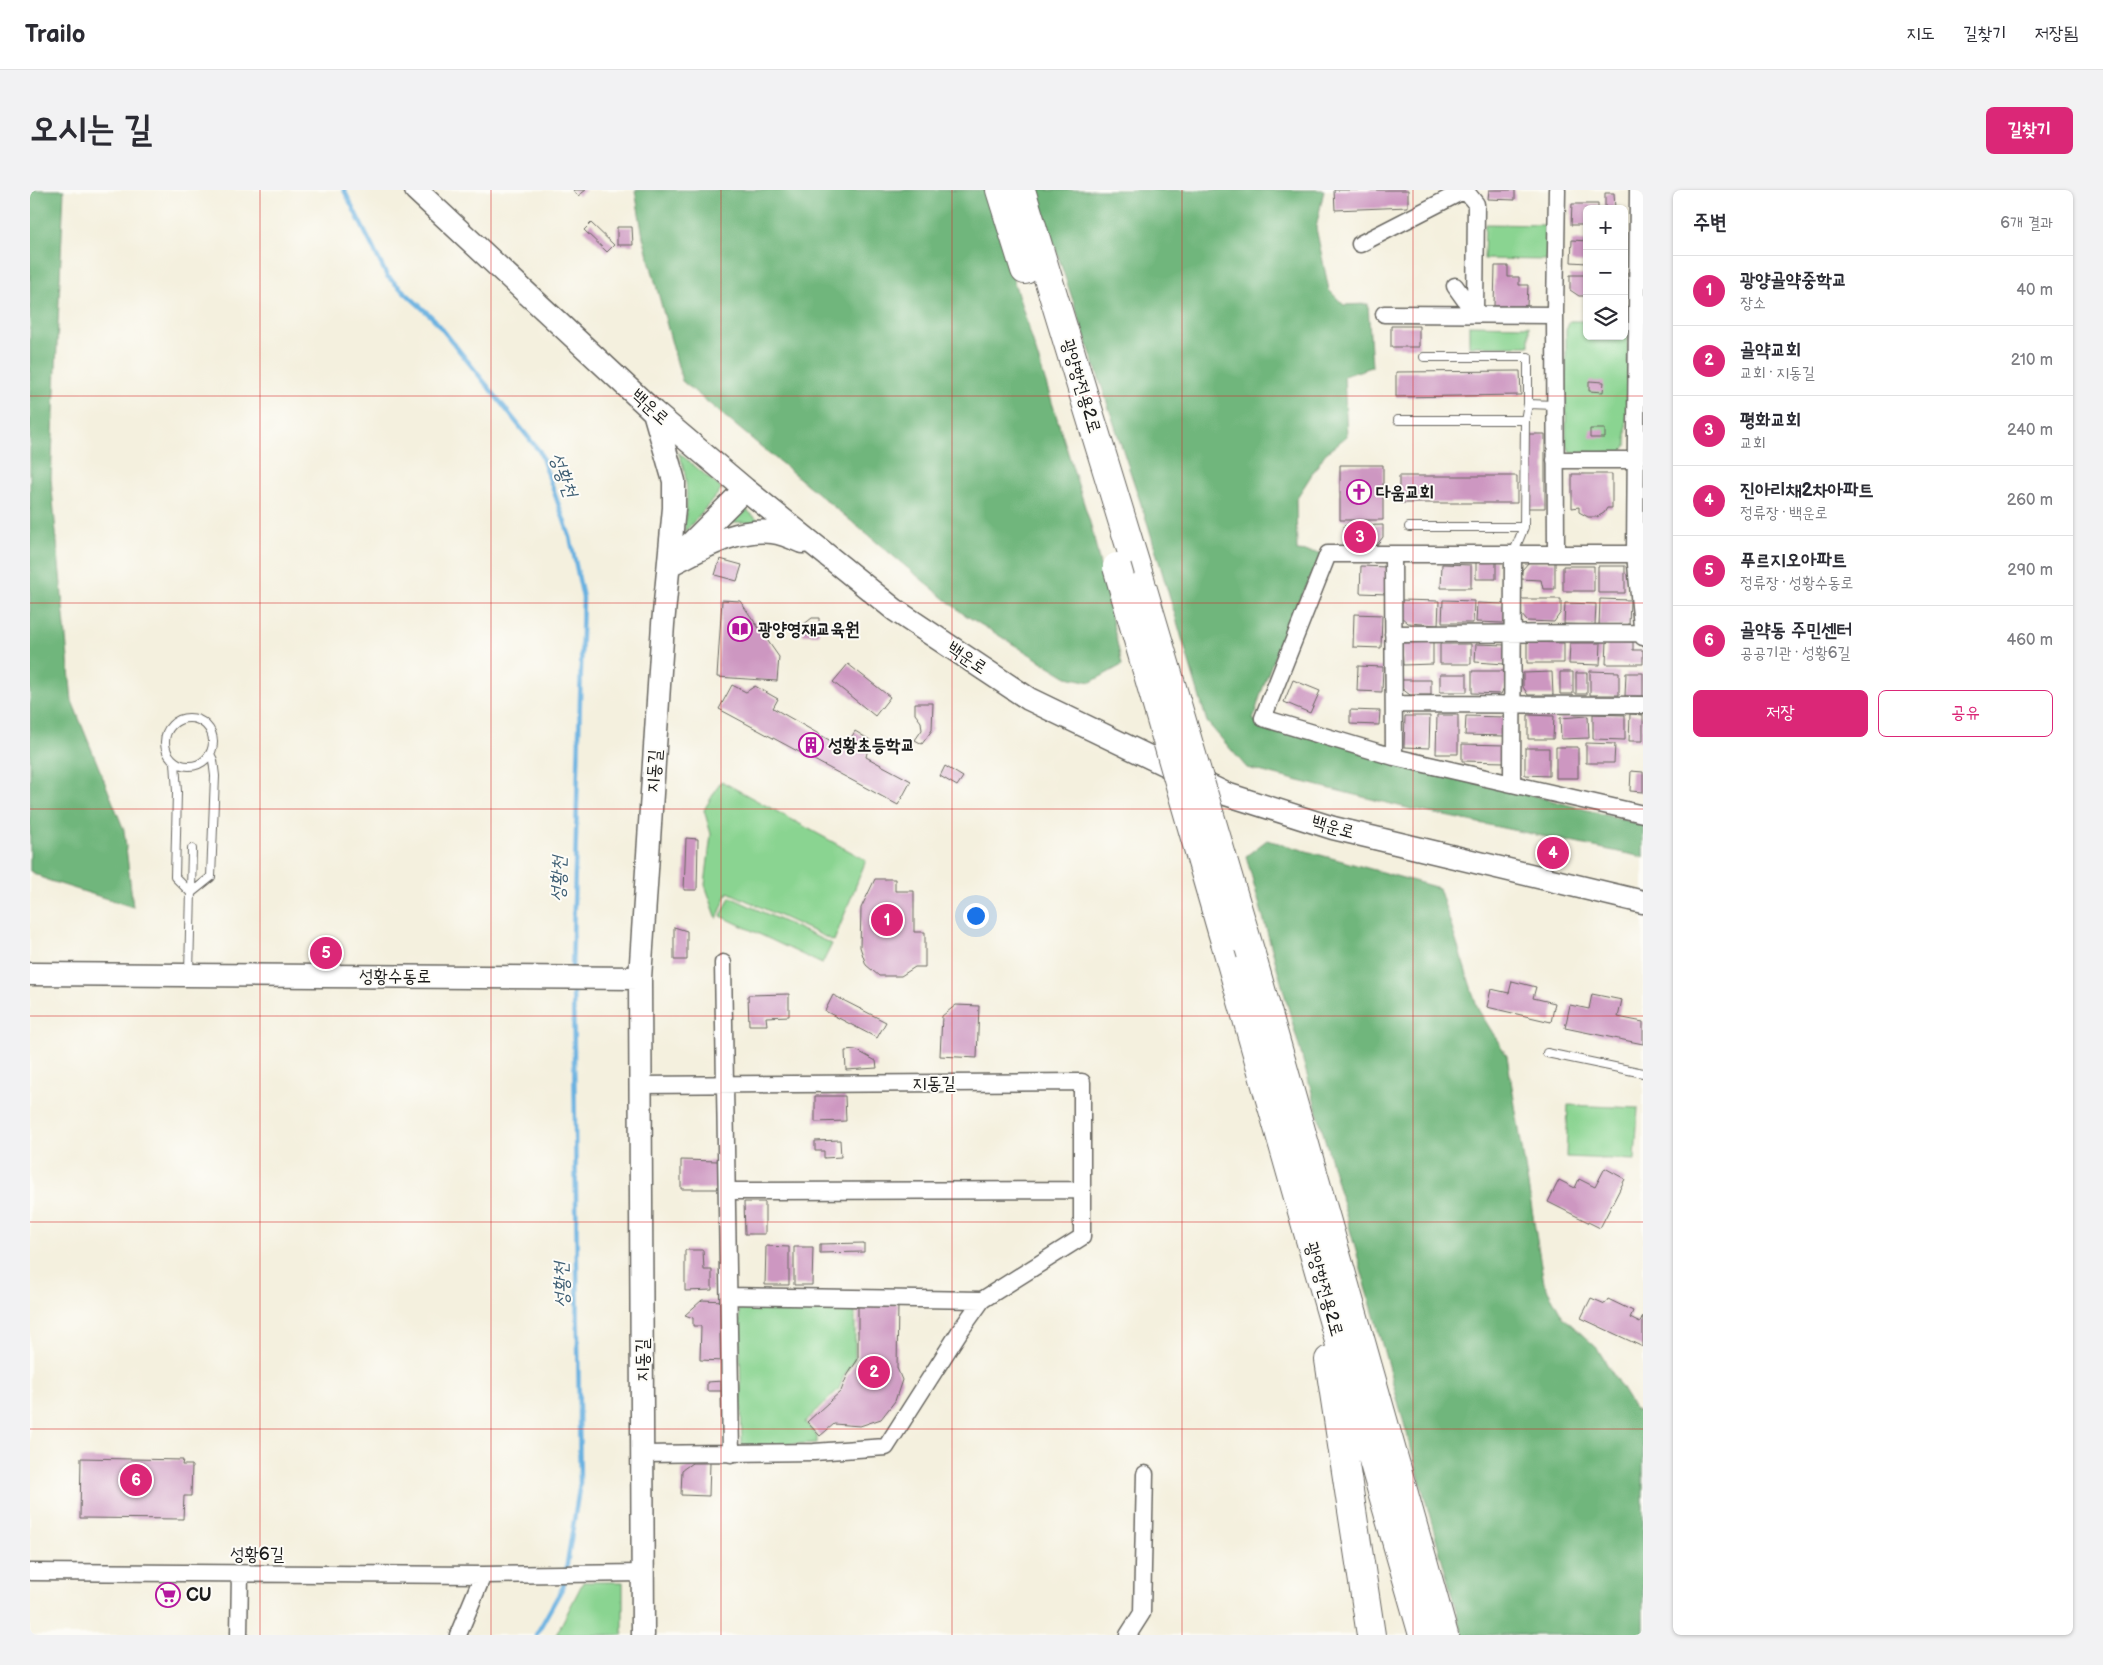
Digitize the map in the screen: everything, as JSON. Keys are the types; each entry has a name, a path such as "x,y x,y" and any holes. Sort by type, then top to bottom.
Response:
{"highway":[{"name":"광양항전용2로","path":"1000,190 1117,567 1423,1635"},
{"name":"광양항전용2로","path":"1021,190 1141,582 1251,954 1444,1635"},
{"path":"1312,1247 1371,1635"}],"street":[{"name":"백운로","path":"416,190 654,412 745,489 895,610 1029,699 1226,794 1333,828 1643,902"},
{"path":"1360,244 1465,190 1476,204 1475,314"},
{"path":"1556,553 1555,314 1557,190"},
{"path":"1393,634 1642,635 1636,460 1640,296 1638,190"},
{"path":"1455,286 1475,314"},
{"path":"1384,314 1555,314"},
{"name":"지동길","path":"643,1635 640,978 674,481 654,412"},
{"path":"1555,460 1636,460"},
{"path":"669,565 745,489"},
{"path":"669,565 716,542 743,533 773,532 816,547"},
{"path":"1639,554 1328,554 1263,718 1394,757 1643,814"},
{"path":"1393,554 1394,757"},
{"path":"1512,784 1514,704 1513,554"},
{"path":"1394,704 1643,705"},
{"path":"723,963 731,1454"},
{"name":"성황수동로","path":"30,974 640,978"},
{"name":"지동길","path":"640,1085 1082,1082 1082,1190"},
{"path":"642,1454 814,1452 886,1447 982,1300 1082,1237 1082,1190 727,1191"},
{"path":"729,1296 982,1300"},
{"path":"1128,1635 1142,1613 1145,1474"},
{"name":"성황6길","path":"30,1572 483,1575 643,1574"},
{"path":"239,1635 240,1574"},
{"path":"458,1635 483,1575"}],"lane":[{"path":"1424,356 1528,356 1528,404 1525,420 1524,527 1513,554"},
{"path":"1528,404 1555,405"},
{"path":"1398,420 1525,420"},
{"path":"1409,527 1524,527"},
{"path":"176,762 190,766 205,760 210,754 213,747 211,732 200,720 184,718 170,727 166,734 166,749 176,762 175,877 191,893"},
{"path":"191,893 211,877 215,776 213,760 210,754"},
{"path":"190,975 192,849"},
{"path":"1547,1053 1643,1073"}],"green space":[{"path":"30,190 64,190 51,479 72,701 124,830 133,907 47,880 30,871"},
{"path":"635,190 985,190 1092,529 1122,665 1091,682 1067,677 962,613 682,381 643,237"},
{"path":"1036,190 1324,190 1316,228 1329,290 1344,305 1368,304 1372,367 1344,376 1347,436 1325,454 1296,499 1297,551 1322,553 1275,655 1253,720 1643,825 1643,857 1411,809 1247,768 1207,722 1148,525"},
{"path":"1485,224 1548,225 1547,260 1484,259"},
{"path":"1570,321 1583,321 1583,340 1628,340 1626,446 1621,453 1570,452 1566,444 1566,330"},
{"path":"1469,325 1529,326 1529,346 1469,346"},
{"path":"678,452 722,489 684,533 687,501 686,481"},
{"path":"743,507 762,523 738,522 726,525"},
{"path":"721,781 866,860 834,941 728,892 717,919 705,885 711,834 704,810"},
{"path":"1267,840 1439,888 1478,1009 1507,1056 1544,1283 1563,1317 1597,1348 1635,1410 1643,1414 1643,1635 1463,1635 1246,856"},
{"path":"730,897 832,944 822,964 721,916"},
{"path":"1568,1105 1638,1108 1635,1160 1566,1157"},
{"path":"855,1301 855,1359 844,1376 839,1389 805,1422 817,1436 817,1443 742,1446 739,1303"},
{"path":"583,1582 623,1582 623,1635 556,1635"}],"building":[{"path":"573,190 586,190 578,196"},
{"path":"1334,190 1408,190 1408,207 1335,210"},
{"path":"1489,190 1515,190 1515,200 1488,199"},
{"path":"1605,193 1614,193 1615,205 1605,205"},
{"path":"1572,204 1598,204 1583,205 1583,225 1571,225"},
{"path":"591,223 614,245 607,252 584,230"},
{"path":"617,227 632,227 633,245 617,245"},
{"path":"1572,240 1583,241 1583,263 1571,262"},
{"path":"1495,266 1508,266 1508,277 1519,277 1519,285 1528,285 1527,306 1494,306"},
{"path":"1570,275 1583,275 1583,296 1579,296 1570,290"},
{"path":"1391,326 1419,326 1419,347 1391,347"},
{"path":"1520,371 1521,395 1396,397 1396,372"},
{"path":"1589,381 1604,382 1603,392 1589,391"},
{"path":"1590,429 1605,429 1605,438 1590,438"},
{"path":"1528,434 1545,434 1545,508 1528,508"},
{"path":"1340,465 1383,465 1383,520 1340,520"},
{"path":"1572,474 1612,474 1612,508 1607,508 1604,513 1597,517 1588,517 1579,512 1579,507 1572,508"},
{"path":"1399,476 1517,476 1517,503 1399,503"},
{"path":"1383,525 1383,537 1376,546 1345,546 1344,526"},
{"path":"720,559 742,565 737,581 715,575"},
{"path":"1476,560 1496,560 1496,579 1476,579"},
{"path":"1529,562 1555,562 1555,589 1543,589 1541,580 1521,579 1522,570"},
{"path":"1442,564 1471,565 1471,588 1441,588"},
{"path":"1361,566 1387,567 1387,594 1360,593"},
{"path":"1563,566 1594,566 1594,591 1563,591"},
{"path":"1598,566 1625,566 1625,593 1598,593"},
{"path":"1521,599 1561,599 1561,612 1554,622 1527,621 1521,614"},
{"path":"1600,599 1630,600 1629,626 1599,626"},
{"name":"광양영재교육원","path":"722,600 740,601 779,657 777,681 717,677"},
{"path":"1401,600 1439,601 1438,625 1408,623 1400,616"},
{"path":"1443,600 1474,601 1473,623 1442,623"},
{"path":"1477,603 1505,604 1504,623 1476,622"},
{"path":"1565,603 1596,604 1595,625 1564,624"},
{"path":"1354,614 1382,615 1381,648 1353,647"},
{"path":"812,618 819,618 819,635 803,635 803,625"},
{"path":"1607,641 1633,642 1633,650 1643,650 1643,664 1606,664"},
{"path":"1433,642 1433,664 1403,665 1402,643"},
{"path":"1527,642 1564,643 1564,663 1527,663"},
{"path":"1570,643 1601,643 1600,665 1569,664"},
{"path":"1440,644 1471,644 1471,664 1440,664"},
{"path":"1476,644 1506,645 1505,664 1475,662"},
{"path":"848,664 890,697 875,716 833,682"},
{"path":"1358,666 1383,667 1382,692 1357,691"},
{"path":"1472,671 1506,671 1506,683 1501,694 1472,693"},
{"path":"1590,671 1619,672 1619,695 1590,695"},
{"path":"1552,672 1553,695 1528,695 1523,687 1523,673"},
{"path":"1560,672 1573,672 1573,694 1560,694"},
{"path":"1576,673 1587,673 1587,694 1576,694"},
{"path":"1626,673 1643,673 1643,696 1625,696"},
{"path":"1440,674 1467,674 1467,692 1440,692"},
{"path":"1293,680 1320,691 1310,713 1284,702"},
{"path":"1401,680 1431,680 1431,695 1410,695 1401,688"},
{"name":"성황초등학교","path":"732,685 746,692 755,686 778,699 773,708 845,749 855,731 870,740 866,757 911,781 898,805 719,709"},
{"path":"915,703 933,703 932,730 922,744 915,740 922,730 921,722 915,714"},
{"path":"1350,710 1380,711 1379,725 1350,724"},
{"path":"1593,714 1625,715 1625,740 1593,739"},
{"path":"1630,714 1643,715 1643,741 1629,741"},
{"path":"1437,715 1458,715 1458,754 1436,754"},
{"path":"1528,715 1554,716 1553,739 1528,739"},
{"path":"1405,716 1430,716 1429,748 1404,747"},
{"path":"1466,716 1504,717 1504,736 1465,735"},
{"path":"1588,716 1589,738 1561,739 1560,718"},
{"path":"1586,743 1615,744 1614,763 1586,763"},
{"path":"1462,744 1505,745 1505,762 1462,761"},
{"path":"1556,747 1578,747 1578,778 1556,778"},
{"path":"1525,748 1549,748 1549,776 1525,775"},
{"path":"945,766 963,777 957,786 940,776"},
{"path":"1631,771 1643,772 1643,792 1630,791"},
{"path":"686,838 698,839 697,890 684,890"},
{"path":"875,879 895,879 895,891 914,891 914,932 925,932 925,967 915,967 901,976 879,976 866,965 860,947 861,908"},
{"path":"674,927 687,931 687,960 674,960"},
{"path":"1512,981 1536,987 1533,998 1555,1003 1551,1022 1487,1007 1491,989 1509,993"},
{"path":"789,994 789,1016 766,1017 767,1025 749,1025 748,995"},
{"path":"1592,994 1622,1000 1618,1017 1643,1022 1643,1044 1565,1028 1570,1005 1589,1009"},
{"path":"833,995 886,1022 877,1038 825,1011"},
{"path":"956,1005 979,1006 977,1058 940,1056 942,1016"},
{"path":"856,1050 876,1061 877,1068 846,1070 845,1051"},
{"path":"815,1096 845,1096 846,1121 815,1122"},
{"path":"840,1140 841,1157 824,1158 824,1151 815,1151 815,1141"},
{"path":"681,1160 719,1161 719,1189 681,1189"},
{"path":"1605,1168 1625,1179 1600,1228 1548,1202 1559,1180 1575,1188 1579,1179 1595,1187"},
{"path":"744,1202 765,1202 765,1234 745,1234"},
{"path":"864,1243 864,1252 820,1253 820,1244"},
{"path":"766,1246 789,1247 789,1285 765,1285"},
{"path":"794,1247 813,1247 812,1285 794,1285"},
{"path":"685,1250 703,1250 704,1270 712,1270 712,1290 685,1291"},
{"path":"1591,1298 1605,1304 1608,1299 1633,1311 1630,1318 1640,1323 1643,1316 1643,1347 1581,1318"},
{"path":"702,1300 725,1301 723,1361 700,1360 701,1326 693,1326 693,1318 685,1315"},
{"path":"858,1304 898,1304 897,1368 902,1380 895,1401 881,1419 860,1426 834,1424 820,1436 807,1422 841,1391 847,1376 858,1359"},
{"path":"723,1381 723,1391 707,1391 707,1382"},
{"path":"81,1458 183,1460 182,1465 192,1465 191,1496 184,1496 183,1519 80,1518"},
{"path":"692,1463 710,1463 709,1496 681,1495 682,1470"}],"waterway":[{"name":"성황천","path":"344,190 387,276 434,319 540,452 570,537 583,598 572,971"},
{"name":"성황천","path":"566,1570 580,1483 573,984"},
{"name":"성황천","path":"536,1635 563,1587 565,1578"}],"place":[{"name":"다움교회","path":"1359,492"},
{"name":"평화교회","path":"1360,537"},
{"name":"광양영재교육원","path":"740,629"},
{"name":"성황초등학교","path":"811,745"},
{"name":"진아리채2차아파트","path":"1553,853"},
{"name":"광양골약중학교","path":"887,920"},
{"name":"푸르지오아파트","path":"326,953"},
{"name":"골약교회","path":"874,1372"},
{"name":"골약동 주민센터","path":"136,1480"},
{"name":"CU","path":"168,1595"}]}
